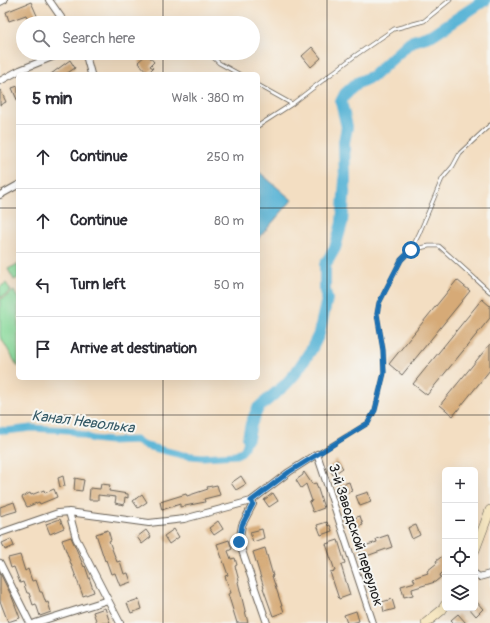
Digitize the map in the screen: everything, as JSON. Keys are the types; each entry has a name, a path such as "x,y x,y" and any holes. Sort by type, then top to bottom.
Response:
{"main road":[{"path":"478,542 490,510"},
{"path":"426,623 442,610"}],"street":[{"path":"0,2 4,0"},
{"path":"49,0 60,16"},
{"path":"16,72 45,60"},
{"path":"88,60 90,72"},
{"path":"0,81 16,72"},
{"path":"0,195 16,187"},
{"path":"0,533 58,513 69,512 149,523 184,519 251,501 289,472 317,454"},
{"name":"3-й Заводской переулок","path":"317,454 373,623"},
{"path":"251,501 253,504 242,525 239,542 267,623"},
{"path":"69,512 76,538 120,623"},
{"path":"0,563 30,623"},
{"path":"476,575 479,577 490,574"},
{"path":"35,623 108,600"}],"lane":[{"path":"260,125 292,104 356,55 394,29 424,21 450,0"},
{"path":"216,60 235,72"},
{"path":"260,86 292,104"},
{"path":"317,454 368,423 375,410 384,373 383,350 377,314 379,303 401,260 411,250 420,234 442,179 453,166 460,153 490,125"},
{"path":"411,250 429,246 439,246 490,292"}],"green space":[{"path":"16,265 16,279 14,280 8,269"},
{"path":"6,283 11,291 0,298 0,287"},
{"path":"14,291 16,295 16,364 0,336 0,300"}],"water":[{"path":"260,173 292,200 260,237"}],"building":[{"path":"31,2 37,16 16,16 16,19 9,21 6,12"},
{"path":"312,47 321,58 311,67 302,56"},
{"path":"70,60 75,68 69,72 54,72"},
{"path":"140,60 152,60 154,62 150,66 153,68 147,72 138,62"},
{"path":"16,87 16,97 12,88"},
{"path":"0,89 6,102 0,105"},
{"path":"457,280 470,291 402,375 389,364"},
{"path":"482,299 490,306 490,318 427,395 413,384"},
{"path":"490,344 490,370 453,416 440,405"},
{"path":"337,460 343,468 333,475 328,467"},
{"path":"304,472 312,484 316,483 324,508 313,512 309,502 312,501 306,484 301,488 296,480 303,475"},
{"path":"63,476 65,486 60,487 58,478"},
{"path":"241,476 246,484 236,490 231,483"},
{"path":"75,478 84,480 82,491 74,490"},
{"path":"349,482 352,491 340,495 337,486"},
{"path":"101,484 110,485 109,491 128,494 128,498 125,497 124,505 115,503 116,497 98,495 98,500 89,500 90,488 100,489"},
{"path":"217,485 220,495 204,499 205,502 180,507 180,504 162,510 160,502 186,494 187,496 208,489 207,487"},
{"path":"54,489 57,497 40,504 39,502 27,507 22,497 30,493 31,495 44,490 45,493"},
{"path":"368,492 371,502 360,506 356,496"},
{"path":"273,493 278,501 269,507 264,500"},
{"path":"142,494 147,502 138,508 133,501"},
{"path":"14,502 17,511 0,516 0,507"},
{"path":"360,516 363,525 352,529 348,520"},
{"path":"60,519 64,528 50,534 46,524"},
{"path":"218,521 223,529 214,535 209,528"},
{"path":"327,522 332,531 321,535 317,525"},
{"path":"416,525 420,535 412,539 408,528"},
{"path":"174,529 179,537 169,544 164,536"},
{"path":"262,529 264,538 253,542 250,532"},
{"path":"108,530 111,540 109,541 117,562 120,561 124,574 128,573 131,582 120,586 115,573 111,574 106,560 105,561 96,534"},
{"path":"146,530 151,537 142,544 137,537"},
{"path":"388,535 392,547 361,558 358,548 377,542 376,539"},
{"path":"71,537 84,567 85,566 94,592 83,596 62,540"},
{"path":"11,539 14,546 5,550 2,543"},
{"path":"229,540 232,549 228,551 231,559 235,558 237,565 235,566 238,582 248,623 237,623 228,594 231,593 225,576 228,575 217,544"},
{"path":"338,540 345,563 341,565 350,595 339,599 330,572 335,571 326,544"},
{"path":"265,548 272,576 284,612 273,616 253,552"},
{"path":"20,555 25,571 28,569 32,581 36,580 46,603 48,602 51,612 40,616 36,604 33,605 23,582 20,583 14,567 11,568 8,558"},
{"path":"442,556 441,577 435,582 412,589 413,595 404,597 401,586 415,582 413,578 428,573 427,571 437,563 436,561"},
{"path":"0,573 12,597 20,618 8,622 0,601"},
{"path":"139,599 142,609 131,613 127,603"},
{"path":"392,599 395,609 384,612 382,602"},
{"path":"478,603 483,609 476,616 472,611 478,611"},
{"path":"105,608 110,623 97,623 93,612"},
{"path":"356,611 359,621 347,623 344,615"},
{"path":"458,614 466,623 454,623 451,620"}],"waterway":[{"path":"248,438 251,424 258,408 285,385 295,374 311,350 319,334 327,299 325,291 325,265 335,248 342,223 345,181 344,142 347,127 341,102 345,94 357,83 373,76 410,42 432,35 485,0"},
{"name":"Канал Неволька","path":"0,430 6,431 31,428 69,430 93,439 110,441 136,440 146,446 182,455 202,457 236,455 242,452 248,438"}],"route":[{"path":"239,542 242,525 253,504 251,501 289,472 368,423 375,410 384,373 383,350 377,314 379,303 401,260 411,250"}]}
